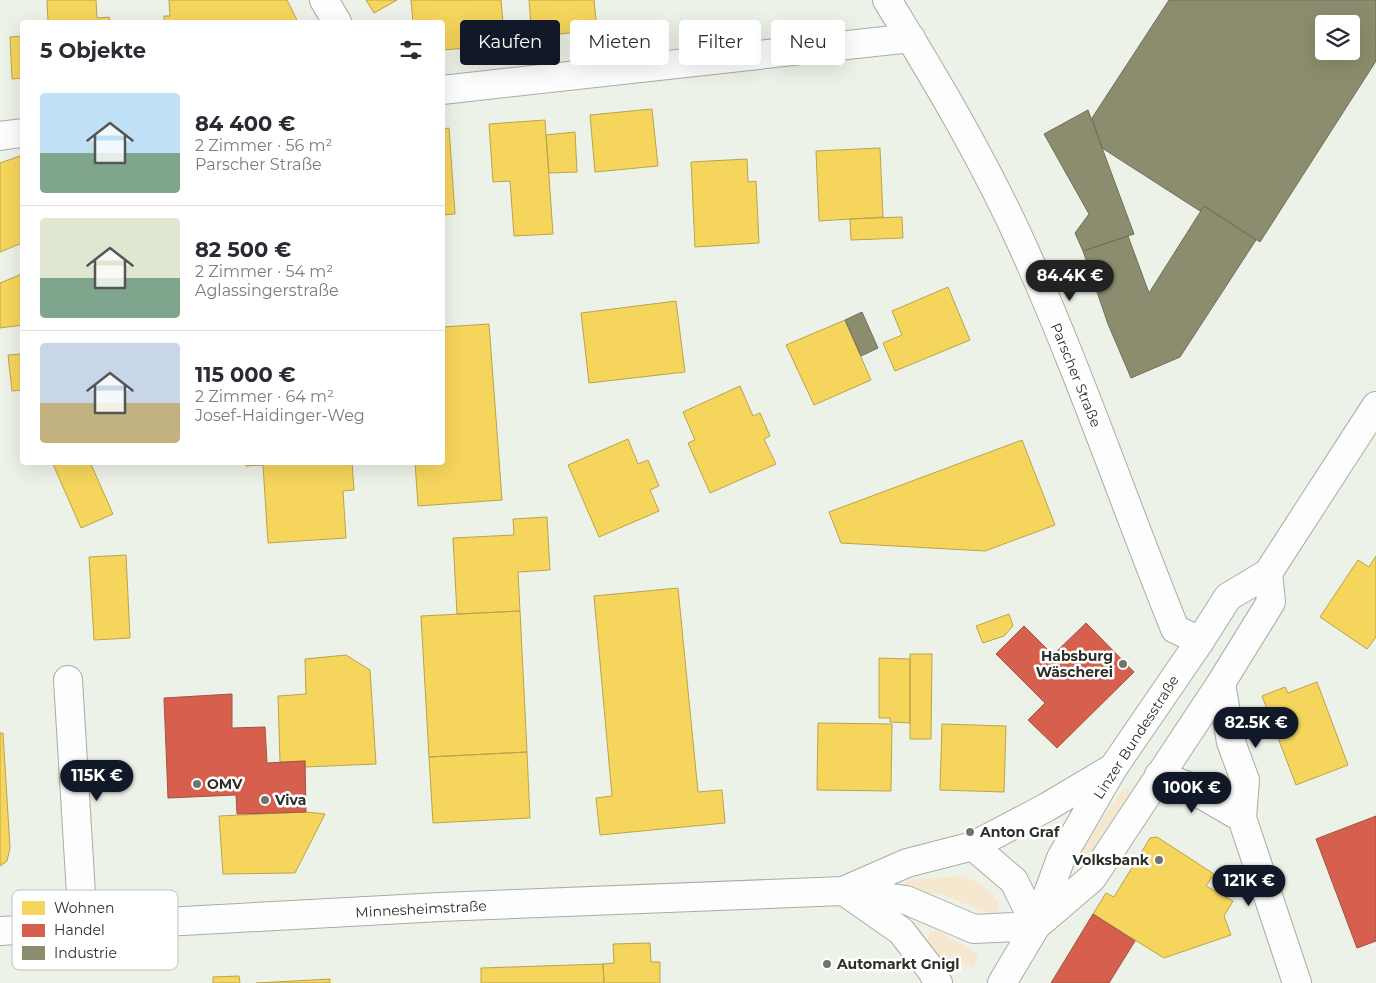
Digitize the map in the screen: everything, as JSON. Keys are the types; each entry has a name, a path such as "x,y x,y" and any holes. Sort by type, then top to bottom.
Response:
{"main road":[{"path":"324,0 336,20"},
{"name":"Parscher Straße","path":"888,0 970,139 1024,248 1074,364 1142,548 1175,629 1200,641"},
{"path":"445,90 911,38"},
{"path":"0,136 20,133"},
{"name":"Linzer Bundesstraße","path":"1002,983 1036,926 1061,858 1112,768 1200,641 1228,597 1268,573 1376,406"},
{"name":"Linzer Bundesstraße","path":"1036,926 1092,878 1221,683 1271,602 1268,573"},
{"path":"68,680 82,890"},
{"path":"1221,683 1231,742 1245,780 1242,818 1297,983"},
{"name":"Minnesheimstraße","path":"843,890 907,864 973,846 1047,807 1112,768"},
{"path":"1159,775 1185,785 1242,818"},
{"path":"973,846 1014,881 1036,926"},
{"path":"843,890 901,931 932,971 938,983"},
{"name":"Minnesheimstraße","path":"178,922 440,907 843,890 906,900 974,929 1036,926"}],"shaded area":[{"path":"1129,788 1130,793 1079,869 1073,868 1072,863 1123,789"},
{"path":"962,876 983,885 999,903 999,911 991,915 946,896 908,889 903,884 907,880"},
{"path":"936,930 978,954 974,968 958,963 946,966 928,941 929,933"}],"building: Wohnen":[{"path":"47,0 96,0 97,18 109,17 110,20 48,20"},
{"path":"169,0 287,0 297,20 164,20 164,16 170,16"},
{"path":"366,0 397,0 374,13"},
{"path":"411,0 501,0 503,20 460,20 460,49 445,50 445,20 413,20"},
{"path":"529,0 594,0 596,20 570,20 570,33 560,34 560,20 531,20"},
{"path":"20,36 20,78 12,79 10,37"},
{"path":"652,109 658,166 595,172 590,115"},
{"path":"545,120 553,234 514,236 510,181 493,182 489,124"},
{"path":"449,128 455,214 445,215 445,129"},
{"path":"575,132 577,172 549,173 546,135"},
{"path":"880,148 883,217 819,221 816,151"},
{"path":"20,156 20,244 0,252 0,163"},
{"path":"747,159 748,182 756,181 759,243 695,247 691,162"},
{"path":"902,217 903,238 851,240 850,219"},
{"path":"20,275 20,325 0,328 0,283"},
{"path":"948,287 970,340 895,371 883,343 902,335 892,311"},
{"path":"676,301 685,372 589,383 581,313"},
{"path":"845,320 871,380 814,405 786,345"},
{"path":"489,324 502,500 418,506 415,465 445,465 445,327"},
{"path":"20,354 20,390 12,391 8,355"},
{"path":"740,386 753,416 760,413 770,436 764,439 776,464 710,493 688,443 695,440 683,412"},
{"path":"628,439 638,464 648,460 659,486 650,490 659,511 599,537 568,465"},
{"path":"1022,440 1055,525 985,551 841,543 829,512"},
{"path":"53,465 91,465 113,514 81,528"},
{"path":"263,465 352,465 354,490 343,491 346,538 268,543"},
{"path":"547,517 550,570 518,572 520,611 457,614 453,538 514,535 513,519"},
{"path":"126,555 130,638 94,640 89,557"},
{"path":"1376,556 1376,637 1367,649 1320,617 1358,560 1369,567"},
{"path":"678,588 698,792 722,790 725,823 600,835 596,798 612,796 594,596"},
{"path":"520,611 527,752 429,757 421,616"},
{"path":"1009,614 1013,626 1004,636 983,643 976,626"},
{"path":"910,654 932,654 931,739 910,739"},
{"path":"346,655 370,670 376,764 305,767 305,761 280,762 278,696 306,694 305,659"},
{"path":"879,658 910,659 910,723 890,722 890,718 879,718"},
{"path":"1317,682 1348,765 1296,785 1262,696 1285,687 1288,693"},
{"path":"818,723 892,724 891,791 817,790"},
{"path":"942,724 1006,726 1004,792 940,790"},
{"path":"0,733 3,733 10,848 7,861 0,866"},
{"path":"527,752 530,818 433,823 429,757"},
{"path":"306,812 325,814 295,873 223,874 219,816"},
{"path":"1157,837 1214,874 1206,886 1233,901 1224,916 1231,935 1164,958 1093,914 1106,893 1114,897 1150,838"},
{"path":"650,943 651,962 660,962 660,983 604,983 603,964 614,963 613,944"},
{"path":"603,964 604,983 481,983 481,968"},
{"path":"239,976 240,983 213,983 213,977"},
{"path":"330,979 330,983 256,983"}],"building: Handel":[{"path":"1086,623 1134,672 1057,748 1028,720 1045,703 996,654 1024,626 1053,655"},
{"path":"232,694 232,728 265,727 267,763 305,761 306,812 237,814 236,795 168,798 164,698"},
{"path":"1376,816 1376,941 1357,948 1316,839"},
{"path":"1093,914 1135,941 1109,983 1051,983"}],"building: Industrie":[{"path":"1169,0 1376,0 1376,61 1260,242 1204,206 1200,211 1102,148 1092,118"},
{"path":"1088,110 1134,234 1083,251 1075,233 1089,214 1044,134"},
{"path":"1204,206 1256,240 1180,357 1131,378 1108,324 1083,251 1128,236 1149,293"},
{"path":"862,312 878,348 861,356 845,320"}],"place":[{"name":"Habsburg Wäscherei","path":"1123,664"},
{"name":"OMV","path":"197,784"},
{"name":"Viva","path":"265,800"},
{"name":"Anton Graf","path":"970,832"},
{"name":"Volksbank","path":"1159,860"},
{"name":"Automarkt Gnigl","path":"827,964"}]}
